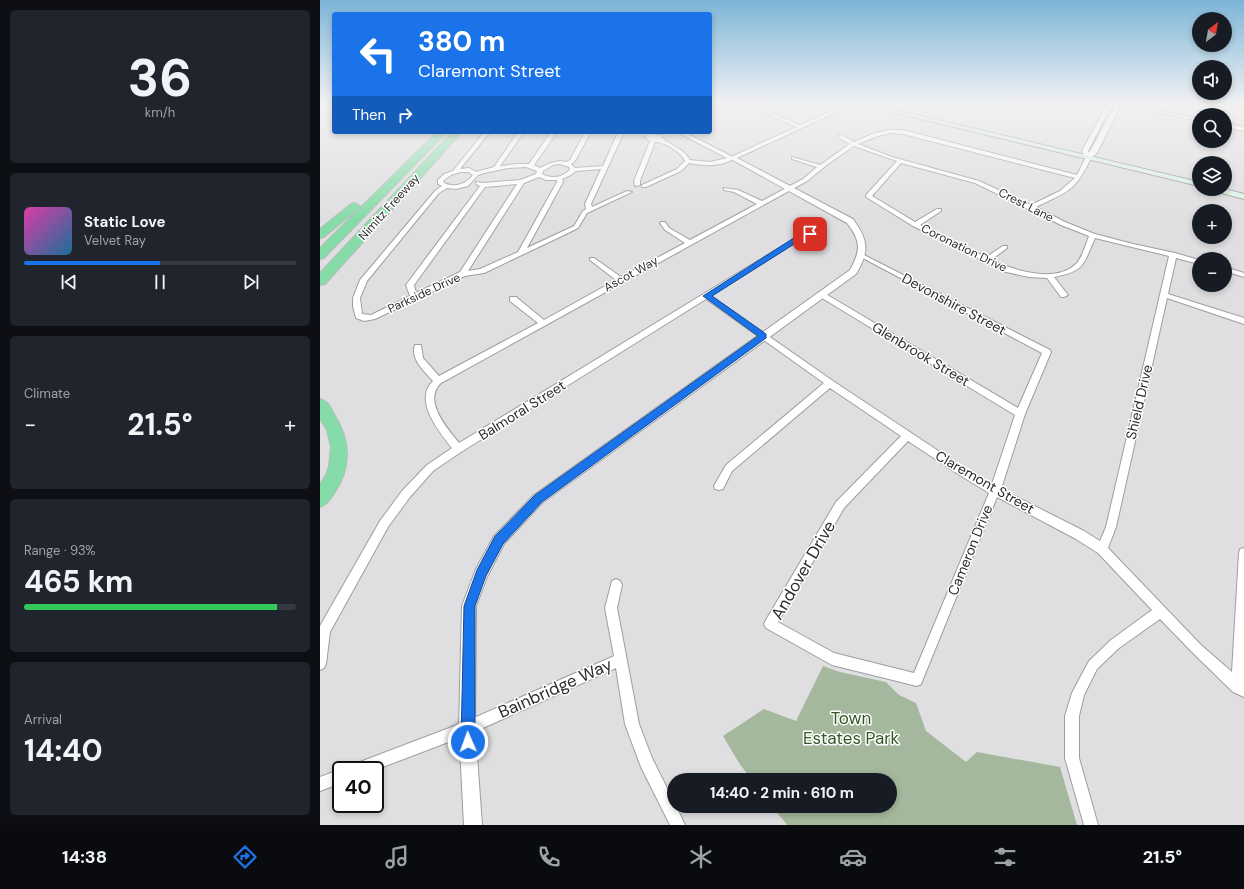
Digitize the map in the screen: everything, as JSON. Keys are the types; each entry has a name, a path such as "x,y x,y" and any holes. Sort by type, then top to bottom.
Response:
{"highway":[{"name":"Nimitz Freeway","path":"320,255 432,142"},
{"name":"Nimitz Freeway","path":"320,281 447,142"},
{"path":"320,235 383,183 400,174"},
{"path":"320,291 347,259 351,248"},
{"path":"320,405 335,429 338,439 338,466 334,478 320,499"},
{"path":"320,488 338,466"}],"main road":[{"path":"1023,142 1192,182"},
{"path":"1232,189 1244,192"},
{"path":"1232,193 1244,197"}],"street":[{"path":"456,171 479,142"},
{"path":"496,168 514,142"},
{"path":"531,166 547,142"},
{"path":"567,164 572,161 582,142"},
{"path":"589,210 588,204 616,142"},
{"path":"644,186 637,185 637,181 655,142"},
{"path":"661,142 687,157 688,161 700,164 710,164 732,158 766,142"},
{"path":"473,825 467,728 470,606 481,574 499,540 538,498 853,272 862,256 862,243 858,232 850,221 790,188 701,142"},
{"name":"Crest Lane","path":"850,142 900,161 979,183 1050,218 1093,235 1192,260"},
{"name":"Ascot Way","path":"438,381 805,180 819,166 845,149 861,142"},
{"name":"Ascot Way","path":"944,142 1078,177"},
{"path":"1088,158 1085,151 1089,142"},
{"path":"1030,208 1062,192 1078,177 1088,158 1094,153 1099,142"},
{"path":"794,158 819,166"},
{"name":"Parkside Drive","path":"445,187 437,192 364,280 357,293 356,305 359,316 364,318 372,317 463,274 482,271 520,254 576,227 583,215 589,210 629,192 640,190 644,186 679,170 688,161"},
{"name":"Coronation Drive","path":"900,161 868,196 915,225 986,260 1015,272 1029,275 1049,276 1069,272 1080,264 1093,235"},
{"path":"473,181 483,185 521,182 552,164 567,164 572,166 573,170"},
{"path":"476,174 473,181 459,187 445,187 440,181 443,177 456,171 469,170 476,174 496,168 531,166 540,172 543,178 551,179 559,178 571,173 573,170 605,167"},
{"path":"520,254 560,182 559,178"},
{"path":"463,274 521,182"},
{"path":"416,297 413,295 410,285 483,185"},
{"name":"Parkside Drive","path":"629,192 627,191 637,185"},
{"path":"726,189 761,203"},
{"path":"915,225 939,210"},
{"path":"663,223 667,229 689,243"},
{"name":"Balmoral Street","path":"320,664 324,631 384,524 406,494 430,468 458,449 799,238 810,234"},
{"path":"986,260 1005,247"},
{"name":"Shield Drive","path":"1102,549 1111,527 1173,254"},
{"name":"Devonshire Street","path":"862,256 1047,352"},
{"path":"592,259 620,280"},
{"path":"1232,271 1244,275"},
{"path":"1049,276 1064,295"},
{"name":"Glenbrook Street","path":"821,295 1020,414"},
{"path":"1164,295 1244,321"},
{"name":"Claremont Street","path":"706,296 830,383 961,471 995,491 1080,535 1102,549 1160,612 1197,649 1241,689"},
{"path":"513,299 542,323"},
{"path":"418,347 419,359 438,381 432,388 431,395 432,408 436,419 458,449"},
{"name":"Cameron Drive","path":"917,680 995,491 1020,414 1047,352"},
{"path":"719,486 729,468 830,383"},
{"name":"Andover Drive","path":"908,435 840,505 770,624 832,659 917,680"},
{"path":"1241,689 1244,553"},
{"path":"616,585 611,608 632,724 646,762 678,825"},
{"path":"1091,825 1072,758 1072,716 1078,693 1093,665 1115,644 1160,612"},
{"name":"Bainbridge Way","path":"381,761 467,728 620,660"},
{"path":"320,784 332,779"}],"green space":[{"name":"Town Estates Park","path":"823,666 840,672 886,682 899,695 916,703 926,731 966,762 977,752 1060,767 1077,825 787,825 778,813 897,813 897,773 747,773 723,736 764,709 796,721"}],"route":[{"path":"468,742 467,728 470,606 481,574 499,540 538,498 764,336 706,296 799,238 810,234"}]}
